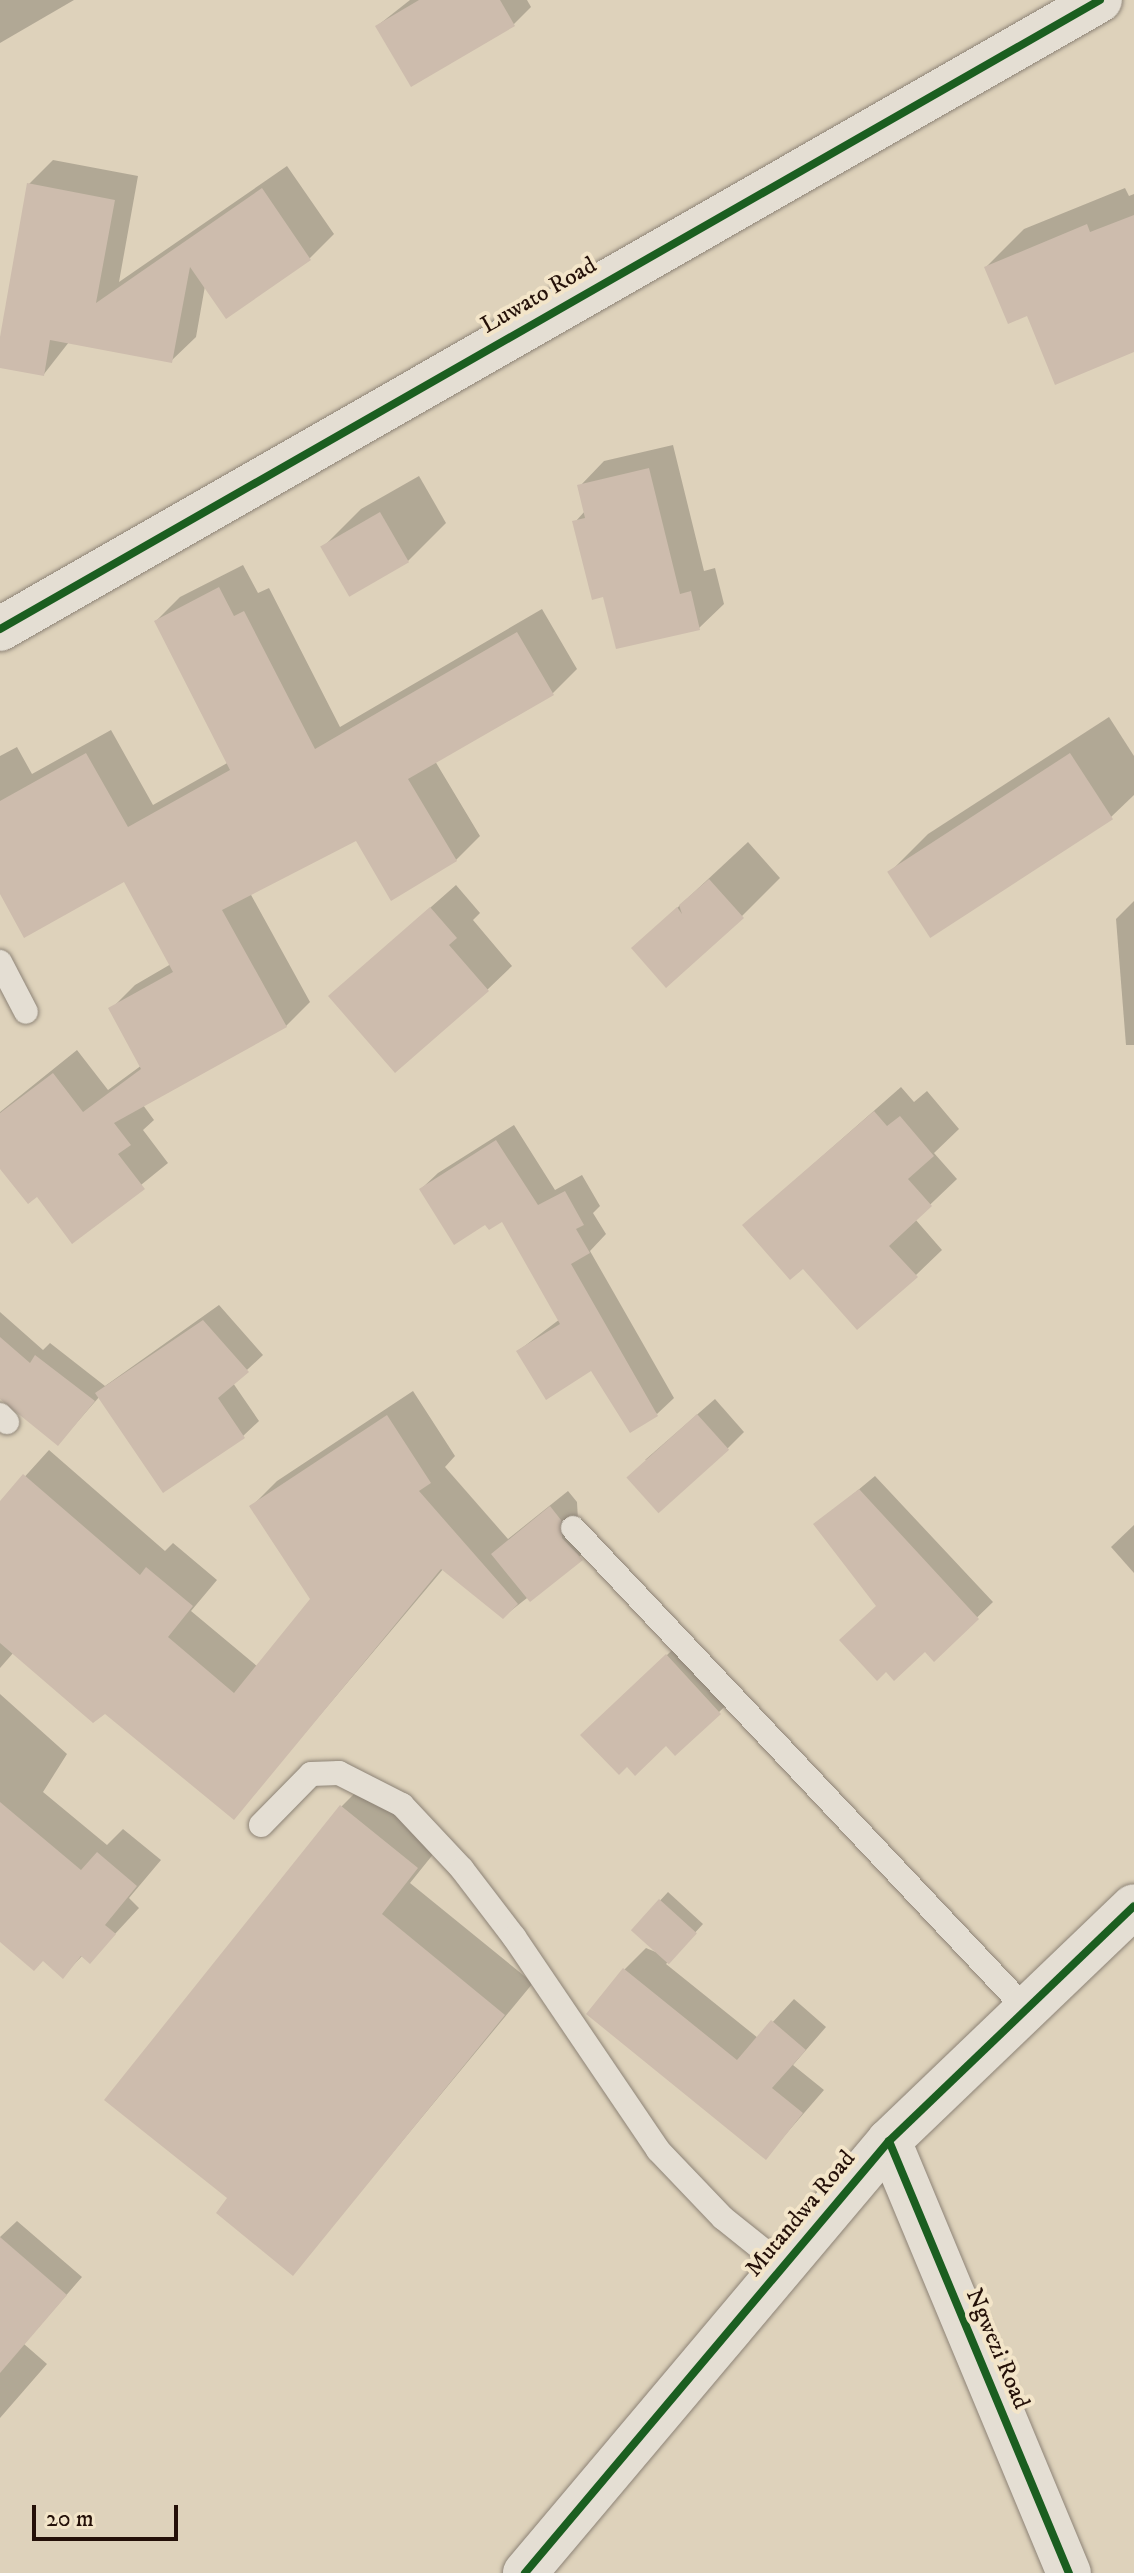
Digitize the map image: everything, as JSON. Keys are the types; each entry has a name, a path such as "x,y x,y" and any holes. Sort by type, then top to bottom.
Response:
{"street":[{"name":"Luwato Road","path":"0,629 1100,0"},
{"name":"Mutandwa Road","path":"525,2573 889,2141 1134,1906"},
{"name":"Ngwezi Road","path":"889,2141 1069,2573"}],"lane":[{"path":"0,962 26,1012"},
{"path":"573,1528 1025,2008"},
{"path":"261,1825 311,1774 339,1773 402,1805 462,1869 514,1937 658,2150 723,2218 783,2266"}],"building":[{"path":"419,0 500,0 515,26 411,87 375,26"},
{"path":"27,183 115,200 96,303 262,188 311,260 226,319 190,267 172,363 50,340 44,376 0,368 0,337"},
{"path":"1134,215 1134,352 1055,385 1027,316 1008,324 984,267 1087,224 1090,232"},
{"path":"649,468 680,594 691,591 700,630 616,649 603,597 592,600 572,521 585,518 577,485"},
{"path":"380,512 409,562 349,597 320,546"},
{"path":"219,587 234,616 244,611 315,749 517,632 554,695 408,779 457,861 391,901 356,841 222,910 287,1027 114,1123 131,1145 118,1154 145,1189 72,1244 37,1197 28,1204 0,1169 0,1113 53,1073 83,1112 141,1069 108,1008 173,972 124,882 24,938 0,894 0,801 86,753 128,827 230,770 154,621"},
{"path":"1070,753 1113,819 930,938 887,872"},
{"path":"709,879 744,918 666,988 631,948 677,907 682,914 679,905"},
{"path":"430,907 457,938 449,945 489,991 395,1073 328,996"},
{"path":"874,1111 887,1126 900,1116 934,1156 908,1179 932,1206 889,1246 918,1277 857,1330 803,1269 790,1280 742,1225"},
{"path":"496,1140 538,1205 565,1191 584,1225 576,1229 590,1253 571,1264 658,1416 630,1433 591,1371 546,1400 516,1351 560,1324 502,1222 489,1230 485,1225 454,1245 419,1189"},
{"path":"203,1320 249,1372 218,1398 245,1438 163,1493 95,1393"},
{"path":"0,1337 30,1363 35,1355 95,1401 58,1446 0,1399"},
{"path":"697,1414 729,1450 659,1513 626,1478"},
{"path":"387,1415 431,1483 419,1491 518,1604 503,1619 441,1569 234,1820 105,1714 93,1723 0,1643 0,1501 23,1474 140,1575 146,1567 193,1606 168,1637 234,1693 310,1599 249,1506"},
{"path":"859,1489 979,1619 934,1662 925,1652 894,1681 886,1672 877,1681 839,1640 876,1606 813,1524"},
{"path":"550,1506 561,1520 562,1538 583,1560 530,1602 491,1554"},
{"path":"666,1654 721,1714 675,1756 666,1746 635,1776 627,1767 619,1775 580,1735"},
{"path":"0,1802 81,1870 97,1852 137,1886 105,1925 116,1934 90,1964 81,1956 63,1979 43,1961 34,1971 0,1942"},
{"path":"340,1805 418,1868 382,1914 505,2015 293,2276 216,2213 227,2198 104,2100"},
{"path":"659,1899 697,1933 669,1964 631,1930"},
{"path":"623,1968 737,2060 771,2020 806,2050 772,2088 803,2113 766,2160 586,2014"},
{"path":"0,2237 67,2295 0,2373"}],"cycle path":[{"path":"0,629 1100,0"},
{"path":"525,2573 889,2141 1134,1906"},
{"path":"889,2141 1069,2573"}]}
